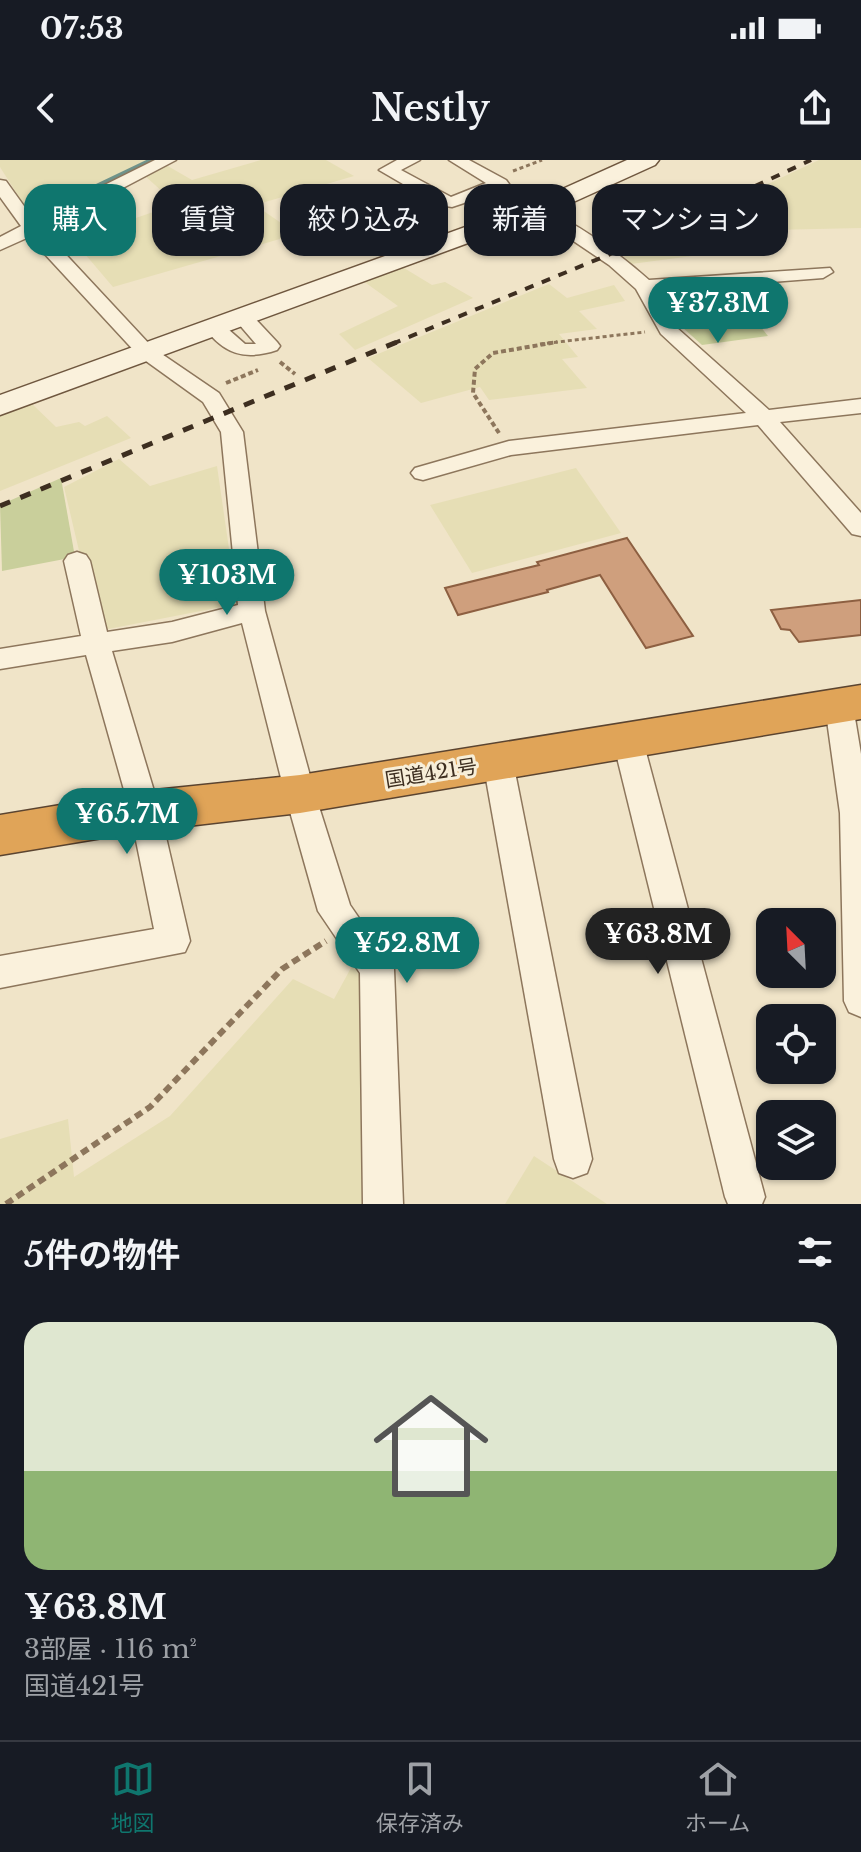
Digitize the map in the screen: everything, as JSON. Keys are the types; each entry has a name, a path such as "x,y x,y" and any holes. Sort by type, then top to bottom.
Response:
{"highway":[{"name":"国道421号","path":"0,835 145,811 300,794 850,704"}],"street":[{"path":"121,184 168,160"},
{"path":"412,160 387,170 445,201 464,198"},
{"path":"457,160 500,184"},
{"path":"576,192 647,160"},
{"path":"0,185 24,218"},
{"path":"0,244 24,233"},
{"path":"576,234 608,255 644,286 668,330 765,419 861,528"},
{"path":"0,406 464,235"},
{"path":"57,256 146,352 211,398 232,432 252,611 300,794 335,911 377,969 383,1204"},
{"path":"644,286 823,272"},
{"path":"213,326 239,351 251,353 270,346 241,315"},
{"path":"423,473 509,448 861,406"},
{"path":"0,972 173,941 145,811 96,644 77,561"},
{"path":"0,659 172,632 252,611"},
{"path":"850,704 861,1001"},
{"path":"628,741 745,1197"},
{"path":"498,762 573,1159"}],"path":[{"path":"509,448 473,393 475,369 493,353 525,346 668,330"},
{"path":"203,392 289,358"},
{"path":"6,1204 150,1107 282,969 347,928"}],"shaded area":[{"path":"0,160 147,160 98,184 24,184 24,205 0,167"},
{"path":"261,160 326,160 354,176 327,184 280,184 280,198 264,202 264,184 154,184 144,175 166,165 192,180"},
{"path":"819,160 861,160 861,228 788,230 788,184 768,184"},
{"path":"264,211 280,222 280,239 264,244"},
{"path":"152,212 152,256 221,256 113,287 87,256 136,256 136,218"},
{"path":"624,256 693,256 631,264"},
{"path":"399,265 432,285 445,282 473,298 355,350 339,334 398,306 359,278"},
{"path":"549,284 567,298 614,285 625,301 579,311 597,329 559,334 578,357 562,359 587,388 489,400 480,387 421,403 368,358"},
{"path":"31,403 56,427 79,422 85,426 107,416 131,438 0,491 0,415"},
{"path":"119,459 150,486 217,466 237,604 98,631 64,487"},
{"path":"576,468 621,533 472,573 430,505"},
{"path":"352,966 377,969 383,1204 0,1204 0,1139 68,1119 74,1177 170,1116 293,979 334,999"},
{"path":"534,1156 607,1204 505,1204"}],"green space":[{"path":"742,304 768,336 702,345 682,327 674,306"},
{"path":"61,478 75,557 2,571 0,505"}],"building":[{"path":"627,538 693,636 646,648 600,575 458,615 445,588 539,565 537,562"},
{"path":"861,600 861,635 799,642 790,630 781,629 771,610"}],"waterway":[{"path":"102,184 152,160"}],"railway":[{"path":"392,344 608,255 811,160"},
{"path":"0,506 397,342"}]}
